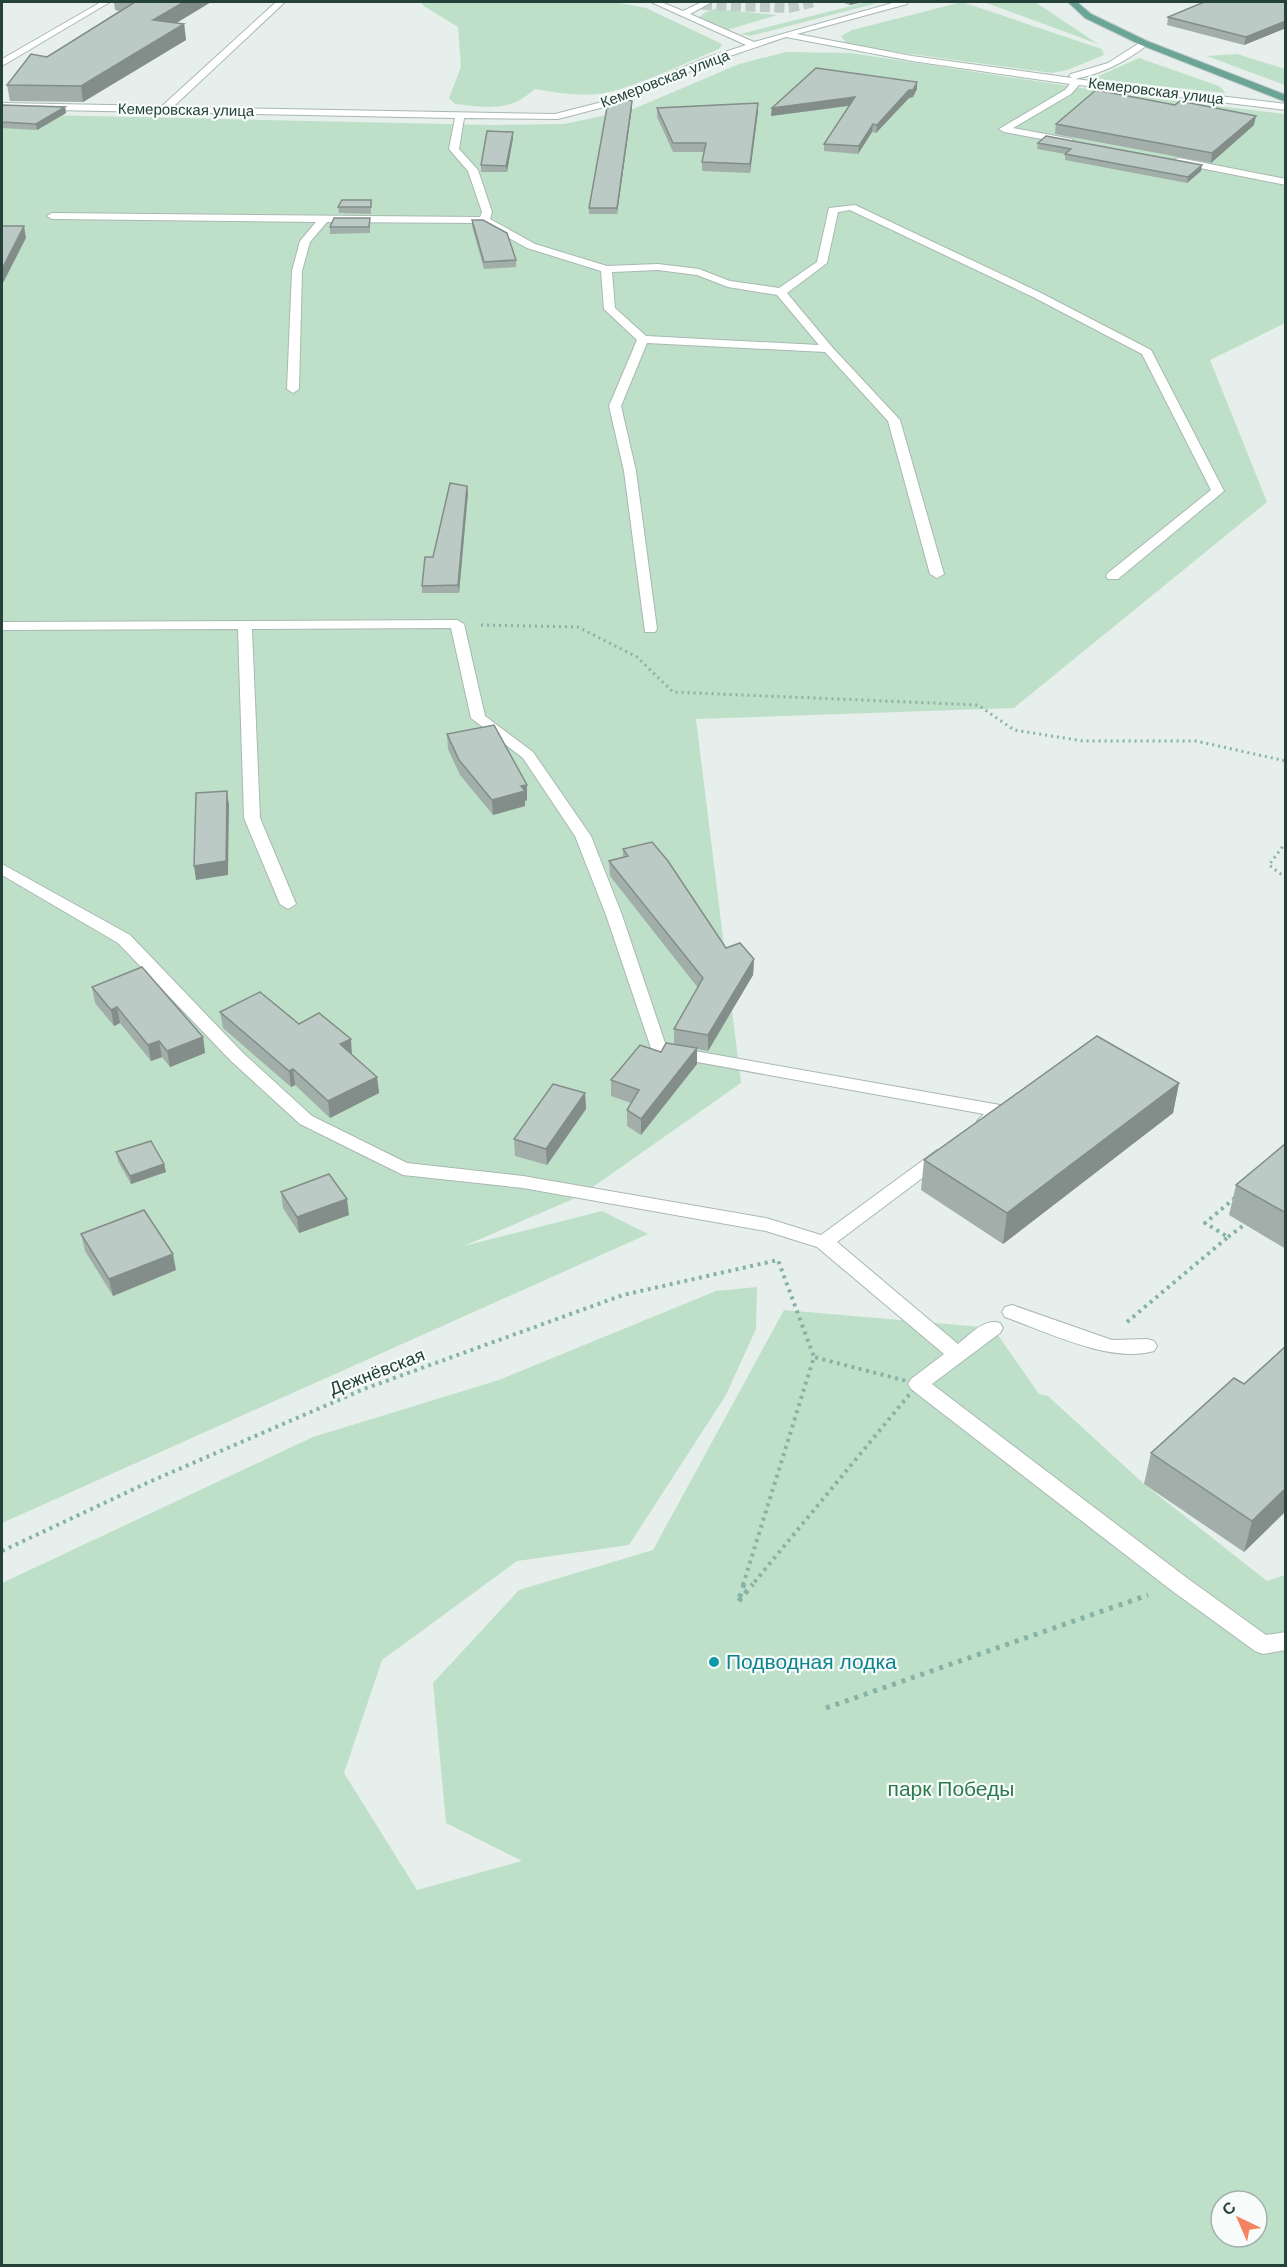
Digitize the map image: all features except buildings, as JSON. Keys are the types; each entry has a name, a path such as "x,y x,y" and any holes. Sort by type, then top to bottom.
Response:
{"main road":[{"name":"Кемеровская улица","path":"1072,2 1088,16 1144,44 1283,97"}],"street":[{"path":"2,63 106,2"},
{"path":"164,110 281,2"},
{"path":"655,2 754,45"},
{"path":"684,14 708,2"},
{"path":"786,34 904,2"},
{"name":"Кемеровская улица","path":"2,106 460,117 555,117 605,104 706,61 786,34 858,50 1061,79 1286,107"},
{"path":"1061,79 1094,72 1121,62 1144,44"},
{"path":"1077,81 1068,92 1004,129 1083,143"},
{"path":"460,117 454,149 473,170 487,212 484,220"},
{"path":"1173,160 1286,182"},
{"path":"781,292 822,262 833,210 851,207 1037,295 1147,352 1218,490 1113,576"},
{"path":"52,216 484,220 531,246 606,269 658,267 699,272 728,284 781,292 828,349 894,420 937,574"},
{"path":"292,388 297,271 305,241 324,219"},
{"path":"606,269 610,309 643,339 828,349"},
{"path":"643,339 615,406 630,471 650,629"},
{"path":"2,626 457,624 478,718 528,755 583,836 615,915 659,1050 1000,1111 972,1132"},
{"path":"245,626 252,818 288,904"},
{"path":"2,869 124,939 237,1057 306,1120 403,1169 523,1182 766,1225 824,1242 957,1354"},
{"path":"824,1242 954,1145"},
{"path":"1012,1312 1111,1347 1147,1346"},
{"path":"993,1328 918,1384 1179,1584 1263,1645 1286,1641"}],"path":[{"path":"457,624 578,627 637,657 673,692 978,705 1014,730 1083,741 1196,741 1286,761"},
{"path":"1286,842 1269,865 1286,878"},
{"path":"1228,1237 1205,1223 1240,1194"},
{"path":"1120,1327 1245,1225"},
{"name":"Дежнёвская","path":"2,1551 149,1482 364,1389 623,1296 778,1260 814,1357"},
{"path":"814,1357 918,1384 738,1602 814,1357"},
{"path":"826,1708 1179,1584"}],"green space":[{"path":"422,2 615,2 646,8 722,44 719,49 663,73 605,93 579,95 535,89 516,102 497,107 455,104 449,98 461,67 458,27 422,5"},
{"path":"867,2 881,2 750,36 740,34"},
{"path":"962,2 1102,49 1104,55 1067,70 1052,73 859,47 846,43 841,36 852,30"},
{"path":"984,2 1035,2 1098,44"},
{"path":"714,9 777,15 727,30 698,18"},
{"path":"786,52 851,53 1127,95 1285,114 1285,323 1210,360 1267,502 1014,708 696,719 741,1083 580,1196 464,1246 602,1211 648,1234 2,1523 2,114 491,125 564,124 631,110 739,64"},
{"path":"1237,54 1285,69 1285,85 1207,56"},
{"path":"1139,58 1219,86 1226,93 1092,79"},
{"name":"парк Победы","path":"757,1287 756,1329 726,1395 629,1545 517,1561 382,1660 344,1773 417,1890 522,1861 446,1823 433,1683 519,1590 653,1550 784,1310 993,1328 1039,1394 1048,1396 1144,1484 1267,1581 1285,1575 1285,2265 2,2265 2,1583 313,1437 499,1380 716,1291"}],"tunnel":[{"path":"702,5 789,8 814,2"}],"place":[{"name":"Подводная лодка","path":"714,1662"}]}
